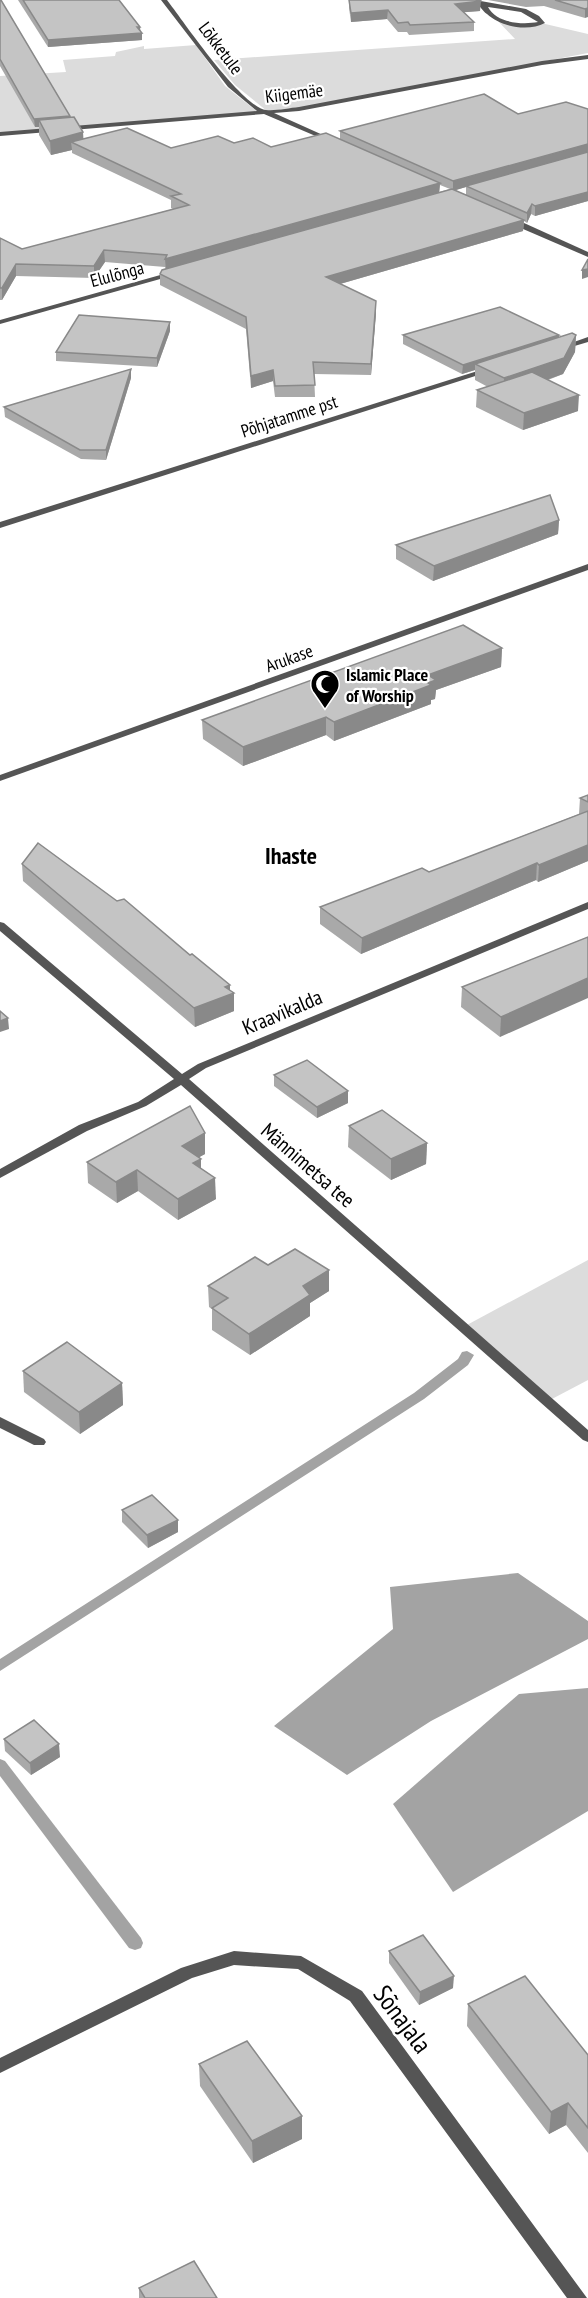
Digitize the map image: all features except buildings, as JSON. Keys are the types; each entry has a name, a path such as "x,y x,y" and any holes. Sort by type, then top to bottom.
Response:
{"street":[{"name":"Lõkketule","path":"164,0 230,86 254,107 342,146"},
{"path":"478,0 487,12 512,24 531,26 542,23 538,17 525,11 500,5 484,5"},
{"name":"Kiigemäe","path":"0,134 299,109 542,63 588,57"},
{"path":"504,218 588,255"},
{"name":"Elulõnga","path":"0,322 181,272"},
{"path":"554,350 588,339"},
{"name":"Põhjatamme pst","path":"0,525 498,368"},
{"name":"Arukase","path":"0,778 588,567"},
{"name":"Kraavikalda","path":"0,1174 84,1128 142,1104 202,1066 588,905"},
{"name":"Männimetsa tee","path":"0,925 181,1079 588,1437"},
{"path":"0,1422 39,1442"},
{"name":"Sõnajala","path":"0,2066 188,1973 234,1958 301,1963 356,1996 578,2298"}],"shaded area":[{"path":"498,21 518,25 541,23 588,34 588,53 299,108 267,111 235,85 214,60 515,39"},
{"path":"196,45 225,86 258,112 0,134 0,76 66,72 63,60 115,56 116,52 144,46 144,49"},
{"path":"588,1260 588,1380 550,1400 465,1326"},
{"path":"518,1573 588,1621 588,1639 431,1721 347,1775 274,1726 393,1629 390,1587"},
{"path":"588,1688 588,1811 453,1892 393,1804 519,1694"}],"waterway":[{"path":"0,1666 419,1396 463,1362 467,1355"},
{"path":"0,1765 135,1943"}],"place":[{"name":"Islamic Place of Worship","path":"325,710"}],"district":[{"name":"Ihaste","path":"291,855"}]}
